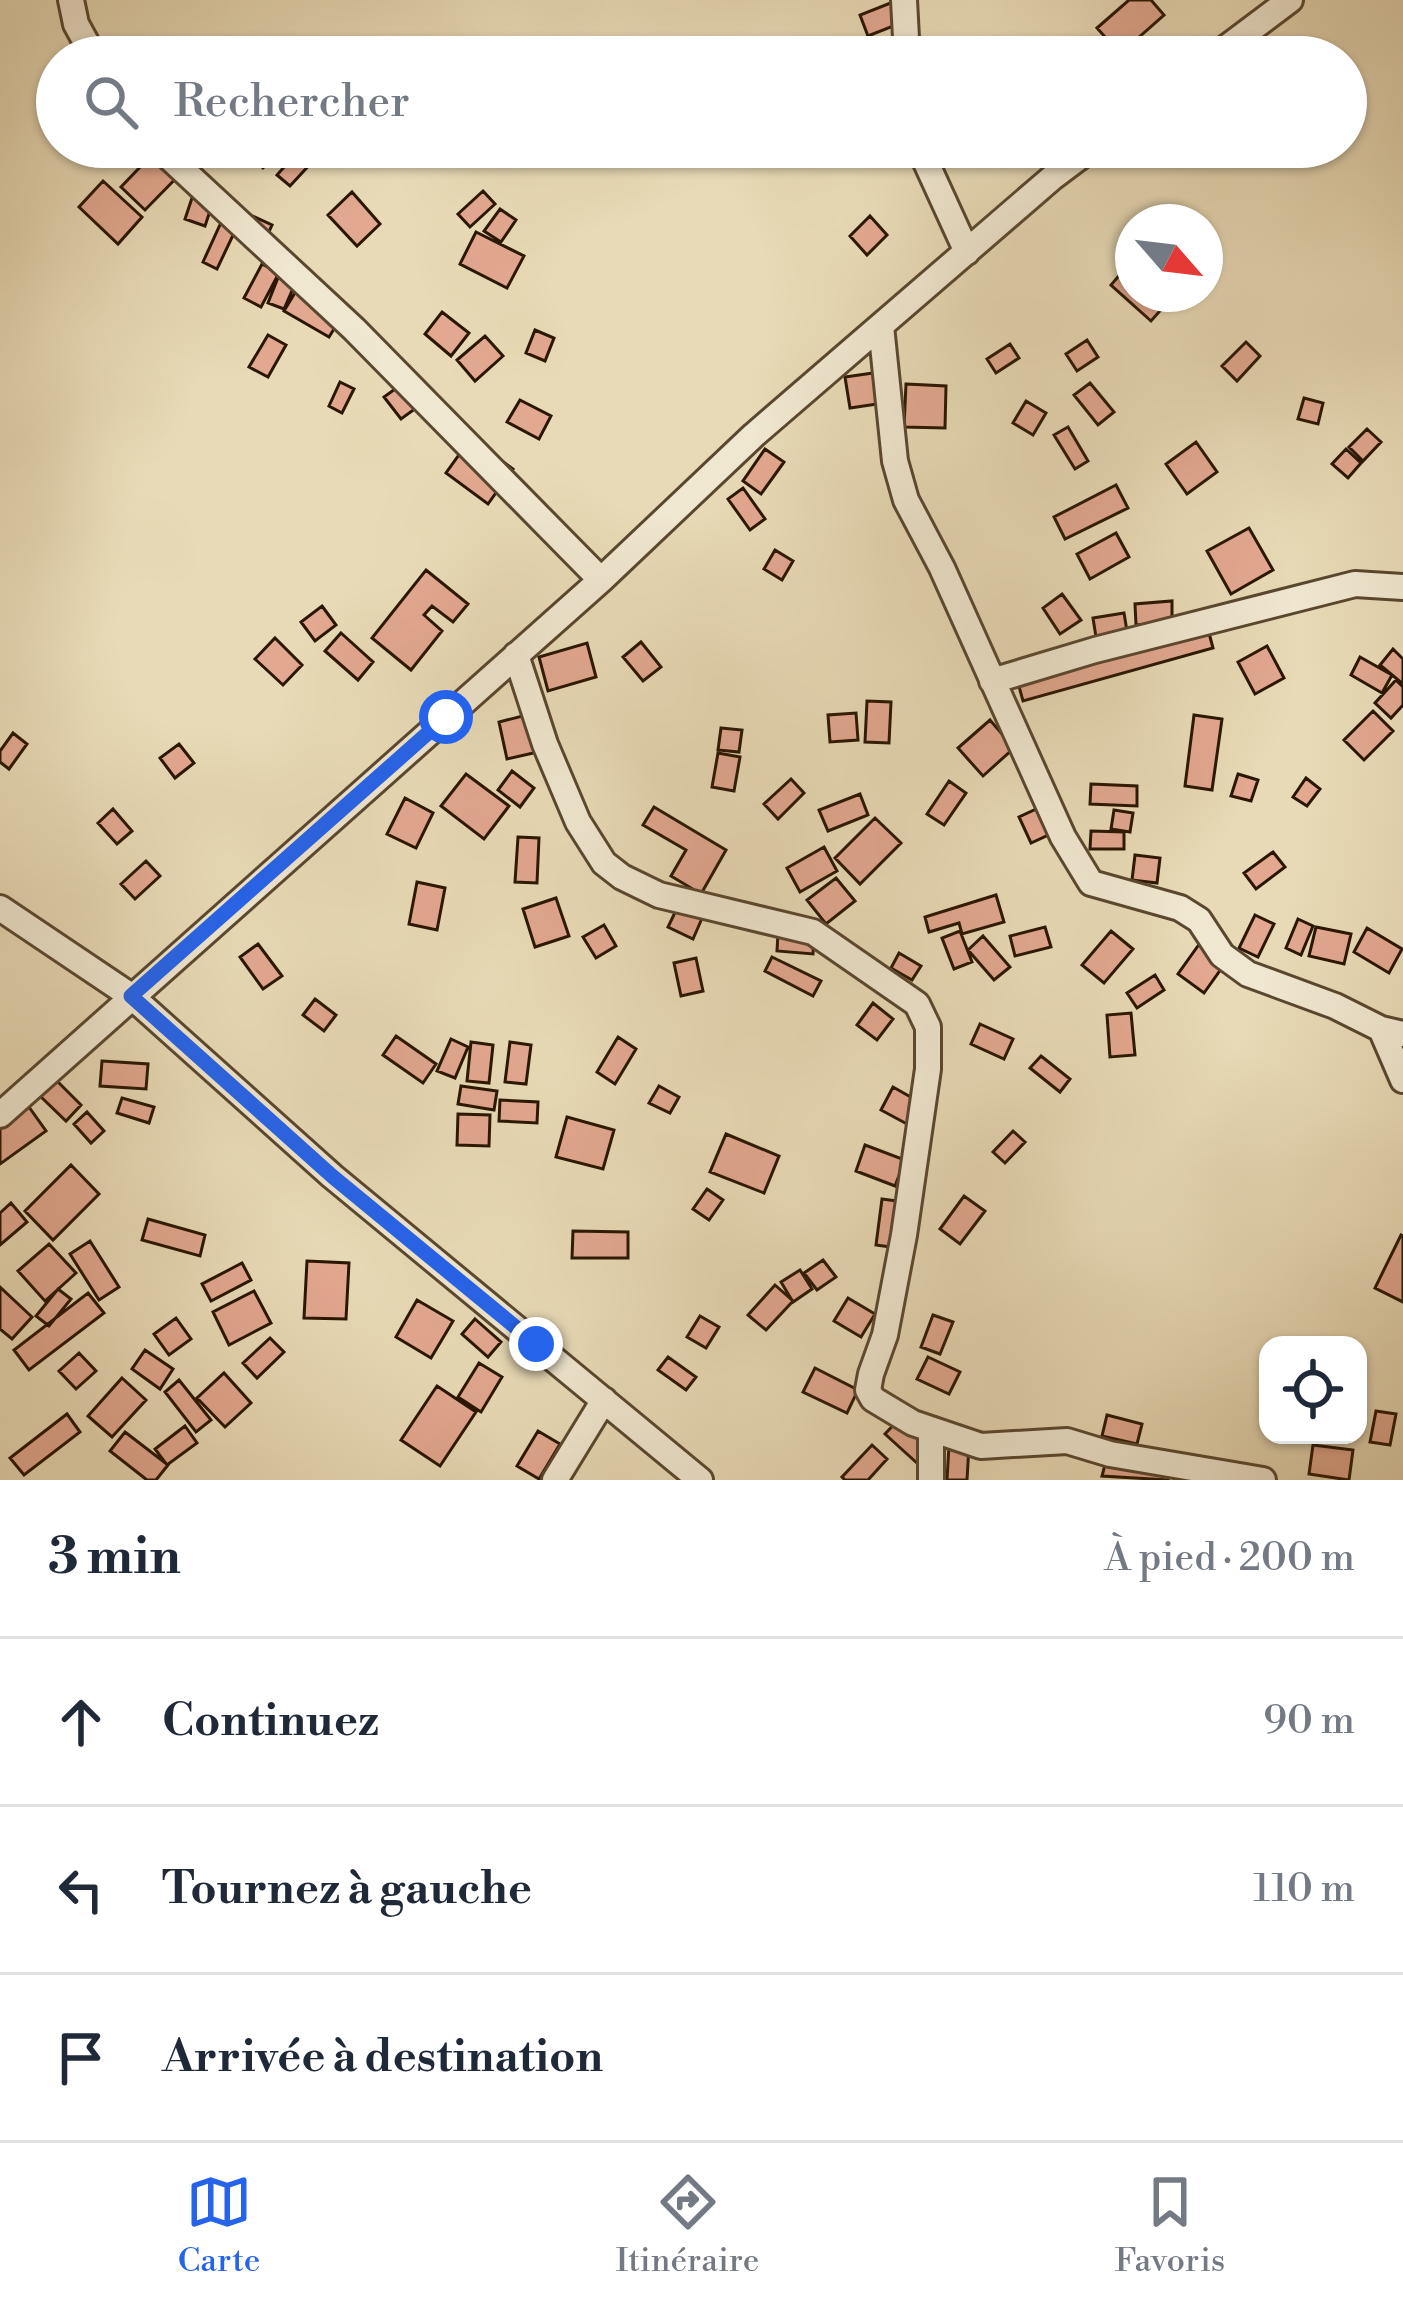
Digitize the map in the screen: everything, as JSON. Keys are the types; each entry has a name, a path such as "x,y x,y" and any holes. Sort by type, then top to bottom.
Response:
{"street":[{"path":"71,0 83,36"},
{"path":"904,0 906,36"},
{"path":"1242,36 1290,0"},
{"path":"181,168 354,329 601,580"},
{"path":"929,168 967,252"},
{"path":"0,1115 601,580 754,435 1069,168"},
{"path":"881,326 895,461 906,500 942,568 1064,838 1091,883 1180,908 1199,920 1222,955 1248,974 1392,1032 1403,1080"},
{"path":"992,681 1354,584 1403,587"},
{"path":"516,655 545,744 578,822 604,863 622,878 658,895 813,932 917,1004 928,1027 928,1069 904,1235 885,1335 868,1390 873,1399 931,1430 981,1446 1066,1441 1110,1454 1263,1480"},
{"path":"0,908 131,996 332,1176 700,1480"},
{"path":"555,1480 604,1400"},
{"path":"931,1430 931,1480"}],"building":[{"path":"1129,0 1151,0 1164,15 1140,36 1104,36 1097,28"},
{"path":"893,2 901,23 868,36 860,15"},
{"path":"139,168 186,168 145,210 121,187"},
{"path":"283,168 307,168 290,186 277,175"},
{"path":"103,181 142,217 118,244 79,207"},
{"path":"196,186 216,193 205,226 185,219"},
{"path":"483,191 495,204 470,227 458,214"},
{"path":"352,192 380,224 357,246 328,215"},
{"path":"229,205 272,225 262,247 234,233 217,269 203,262"},
{"path":"500,209 516,220 501,242 484,231"},
{"path":"870,216 887,235 867,255 850,236"},
{"path":"476,232 524,256 507,288 460,264"},
{"path":"262,264 279,273 261,307 244,298"},
{"path":"281,270 298,277 284,309 268,303"},
{"path":"302,281 347,308 329,337 284,311"},
{"path":"442,312 469,333 451,356 425,334"},
{"path":"535,330 554,338 545,361 526,353"},
{"path":"268,335 286,345 268,377 249,367"},
{"path":"485,336 503,356 475,381 457,360"},
{"path":"1087,340 1098,357 1077,371 1066,354"},
{"path":"1246,342 1260,356 1237,381 1222,366"},
{"path":"1010,344 1019,358 996,373 987,359"},
{"path":"880,372 884,403 850,408 845,377"},
{"path":"406,381 423,403 401,419 384,397"},
{"path":"340,382 354,389 342,413 329,406"},
{"path":"1090,383 1114,412 1098,425 1074,395"},
{"path":"906,384 946,386 945,428 904,427"},
{"path":"1304,398 1323,403 1318,424 1298,419"},
{"path":"520,400 551,416 539,439 507,422"},
{"path":"1026,401 1046,413 1033,435 1013,423"},
{"path":"1068,427 1088,461 1075,469 1054,435"},
{"path":"1367,429 1381,442 1363,461 1349,447"},
{"path":"471,438 513,469 488,504 446,473"},
{"path":"1196,442 1217,472 1187,494 1166,464"},
{"path":"765,449 784,462 761,494 743,481"},
{"path":"1346,449 1361,463 1348,478 1332,464"},
{"path":"1116,485 1128,508 1065,539 1054,517"},
{"path":"743,488 765,519 750,530 728,499"},
{"path":"1249,528 1273,570 1231,594 1207,551"},
{"path":"1116,533 1129,557 1090,579 1077,554"},
{"path":"775,550 793,561 782,580 764,569"},
{"path":"426,570 468,604 453,622 432,606 424,615 442,631 411,670 372,638"},
{"path":"1062,594 1081,620 1060,634 1043,608"},
{"path":"1172,601 1172,623 1136,625 1135,604"},
{"path":"322,606 336,625 315,641 301,622"},
{"path":"1124,613 1127,631 1096,637 1093,618"},
{"path":"1205,618 1213,648 1023,701 1015,672"},
{"path":"341,633 373,662 358,680 325,651"},
{"path":"275,638 302,665 283,685 255,659"},
{"path":"641,642 661,667 643,681 623,657"},
{"path":"587,643 596,677 548,691 539,657"},
{"path":"1267,646 1284,678 1255,694 1238,662"},
{"path":"1393,649 1403,659 1403,684 1380,665"},
{"path":"1360,657 1392,675 1382,693 1351,675"},
{"path":"1396,680 1403,687 1403,705 1391,718 1375,703"},
{"path":"867,701 891,702 889,743 865,742"},
{"path":"1373,711 1393,731 1364,760 1344,740"},
{"path":"534,713 542,751 507,759 499,722"},
{"path":"856,713 858,740 830,742 828,715"},
{"path":"1194,715 1222,719 1212,790 1185,786"},
{"path":"990,720 1014,748 983,776 958,748"},
{"path":"721,728 742,730 739,752 718,750"},
{"path":"13,733 27,744 9,769 0,762 0,751"},
{"path":"179,744 194,763 175,778 160,758"},
{"path":"718,753 740,757 734,791 712,787"},
{"path":"512,771 534,788 520,807 498,790"},
{"path":"466,774 509,806 484,839 441,806"},
{"path":"1238,774 1258,780 1251,801 1231,796"},
{"path":"1306,778 1320,789 1307,806 1293,797"},
{"path":"791,779 804,793 778,819 764,804"},
{"path":"949,781 966,793 944,825 927,814"},
{"path":"1091,784 1137,786 1137,806 1090,804"},
{"path":"860,794 868,815 828,831 819,810"},
{"path":"405,798 433,813 416,848 387,834"},
{"path":"1045,805 1057,831 1031,843 1019,817"},
{"path":"654,807 726,850 701,894 671,876 686,850 643,825"},
{"path":"113,809 132,831 117,844 98,823"},
{"path":"1114,810 1133,813 1130,832 1111,829"},
{"path":"875,818 901,843 860,884 835,858"},
{"path":"1091,831 1124,832 1124,849 1090,849"},
{"path":"518,837 539,838 537,883 515,882"},
{"path":"824,847 837,871 800,892 787,868"},
{"path":"1273,852 1285,867 1256,889 1244,873"},
{"path":"1135,855 1160,858 1157,883 1132,880"},
{"path":"146,861 160,876 135,899 121,884"},
{"path":"836,878 855,901 826,924 807,900"},
{"path":"417,882 445,888 437,930 409,924"},
{"path":"996,895 1004,922 962,934 959,923 929,932 925,917"},
{"path":"556,898 569,936 535,947 523,909"},
{"path":"679,904 703,916 693,939 668,927"},
{"path":"1255,915 1274,924 1258,957 1239,948"},
{"path":"1298,919 1313,926 1301,955 1286,948"},
{"path":"604,925 616,946 596,958 583,937"},
{"path":"1045,927 1051,947 1015,956 1010,936"},
{"path":"1316,927 1351,934 1344,964 1309,956"},
{"path":"1367,928 1402,949 1389,973 1354,952"},
{"path":"960,931 972,962 954,969 942,938"},
{"path":"1111,931 1133,949 1104,983 1082,965"},
{"path":"778,933 814,935 813,954 777,951"},
{"path":"983,936 1010,967 994,980 968,950"},
{"path":"1200,943 1226,962 1204,993 1178,974"},
{"path":"258,944 282,976 263,989 240,957"},
{"path":"899,953 921,966 912,980 891,968"},
{"path":"772,957 821,981 813,996 765,971"},
{"path":"696,958 703,991 681,996 674,963"},
{"path":"1155,975 1164,990 1137,1008 1127,993"},
{"path":"315,999 336,1015 324,1031 303,1015"},
{"path":"873,1003 893,1019 877,1040 857,1025"},
{"path":"1131,1013 1135,1055 1110,1057 1107,1015"},
{"path":"980,1024 1013,1039 1004,1059 971,1044"},
{"path":"396,1036 436,1064 423,1083 383,1055"},
{"path":"618,1037 636,1049 615,1084 597,1072"},
{"path":"451,1039 468,1047 455,1078 437,1071"},
{"path":"471,1042 493,1045 489,1083 467,1081"},
{"path":"510,1042 531,1045 526,1084 505,1082"},
{"path":"1041,1056 1070,1079 1060,1092 1030,1068"},
{"path":"102,1061 148,1064 146,1089 100,1086"},
{"path":"54,1078 81,1105 66,1121 38,1094"},
{"path":"461,1086 497,1091 494,1110 458,1104"},
{"path":"659,1086 679,1097 670,1113 649,1103"},
{"path":"893,1087 932,1109 920,1131 881,1110"},
{"path":"122,1098 154,1107 149,1123 117,1113"},
{"path":"24,1100 46,1131 0,1164 0,1117"},
{"path":"500,1100 538,1102 537,1123 499,1121"},
{"path":"87,1112 104,1131 91,1143 74,1124"},
{"path":"458,1114 490,1115 489,1146 457,1145"},
{"path":"567,1117 614,1130 603,1169 556,1157"},
{"path":"1013,1131 1025,1142 1005,1163 993,1152"},
{"path":"726,1134 779,1156 764,1193 710,1172"},
{"path":"865,1145 905,1160 895,1186 856,1171"},
{"path":"71,1165 99,1194 53,1240 25,1211"},
{"path":"707,1189 723,1200 709,1220 693,1209"},
{"path":"964,1196 985,1211 960,1244 940,1229"},
{"path":"882,1199 912,1203 905,1249 876,1245"},
{"path":"11,1203 27,1222 0,1245 0,1213"},
{"path":"148,1219 205,1235 200,1256 142,1240"},
{"path":"573,1231 628,1232 628,1258 572,1258"},
{"path":"1403,1236 1403,1302 1375,1288"},
{"path":"90,1241 119,1287 99,1300 70,1254"},
{"path":"49,1244 76,1273 45,1301 18,1271"},
{"path":"823,1260 836,1277 817,1290 804,1273"},
{"path":"307,1261 349,1263 346,1319 304,1318"},
{"path":"242,1263 251,1280 211,1301 202,1284"},
{"path":"800,1270 812,1289 793,1302 781,1282"},
{"path":"775,1285 793,1301 766,1330 748,1315"},
{"path":"0,1287 32,1317 12,1339 0,1329"},
{"path":"58,1289 71,1299 49,1326 36,1316"},
{"path":"254,1291 271,1323 229,1345 213,1312"},
{"path":"88,1293 104,1313 29,1370 14,1350"},
{"path":"848,1298 875,1314 861,1337 834,1321"},
{"path":"417,1300 453,1321 431,1358 396,1337"},
{"path":"933,1315 953,1322 940,1354 921,1347"},
{"path":"700,1316 719,1327 706,1348 687,1337"},
{"path":"176,1318 191,1339 169,1355 154,1334"},
{"path":"475,1319 501,1342 488,1357 462,1334"},
{"path":"270,1338 284,1352 257,1378 243,1363"},
{"path":"145,1350 173,1369 160,1389 132,1369"},
{"path":"79,1353 96,1371 76,1389 59,1371"},
{"path":"668,1357 696,1377 686,1390 658,1370"},
{"path":"928,1357 960,1372 949,1394 917,1379"},
{"path":"479,1363 502,1377 481,1412 458,1397"},
{"path":"815,1368 858,1390 847,1413 803,1392"},
{"path":"224,1373 251,1403 225,1427 197,1398"},
{"path":"122,1378 146,1400 112,1437 88,1416"},
{"path":"179,1380 211,1420 196,1432 165,1392"},
{"path":"437,1386 476,1412 440,1466 401,1440"},
{"path":"1376,1411 1396,1414 1390,1445 1370,1442"},
{"path":"67,1414 80,1432 24,1475 10,1458"},
{"path":"1107,1415 1142,1424 1137,1444 1102,1436"},
{"path":"901,1417 934,1447 918,1464 885,1434"},
{"path":"185,1426 197,1443 167,1465 155,1449"},
{"path":"538,1431 560,1444 539,1479 517,1466"},
{"path":"125,1432 168,1465 156,1480 147,1480 110,1451"},
{"path":"872,1445 887,1459 868,1480 845,1480 842,1477"},
{"path":"949,1445 969,1446 967,1480 947,1480"},
{"path":"1313,1445 1353,1450 1349,1480 1309,1474"},
{"path":"1108,1453 1171,1469 1168,1480 1102,1476"}],"route":[{"path":"446,717 131,996 332,1176 536,1344"}]}
